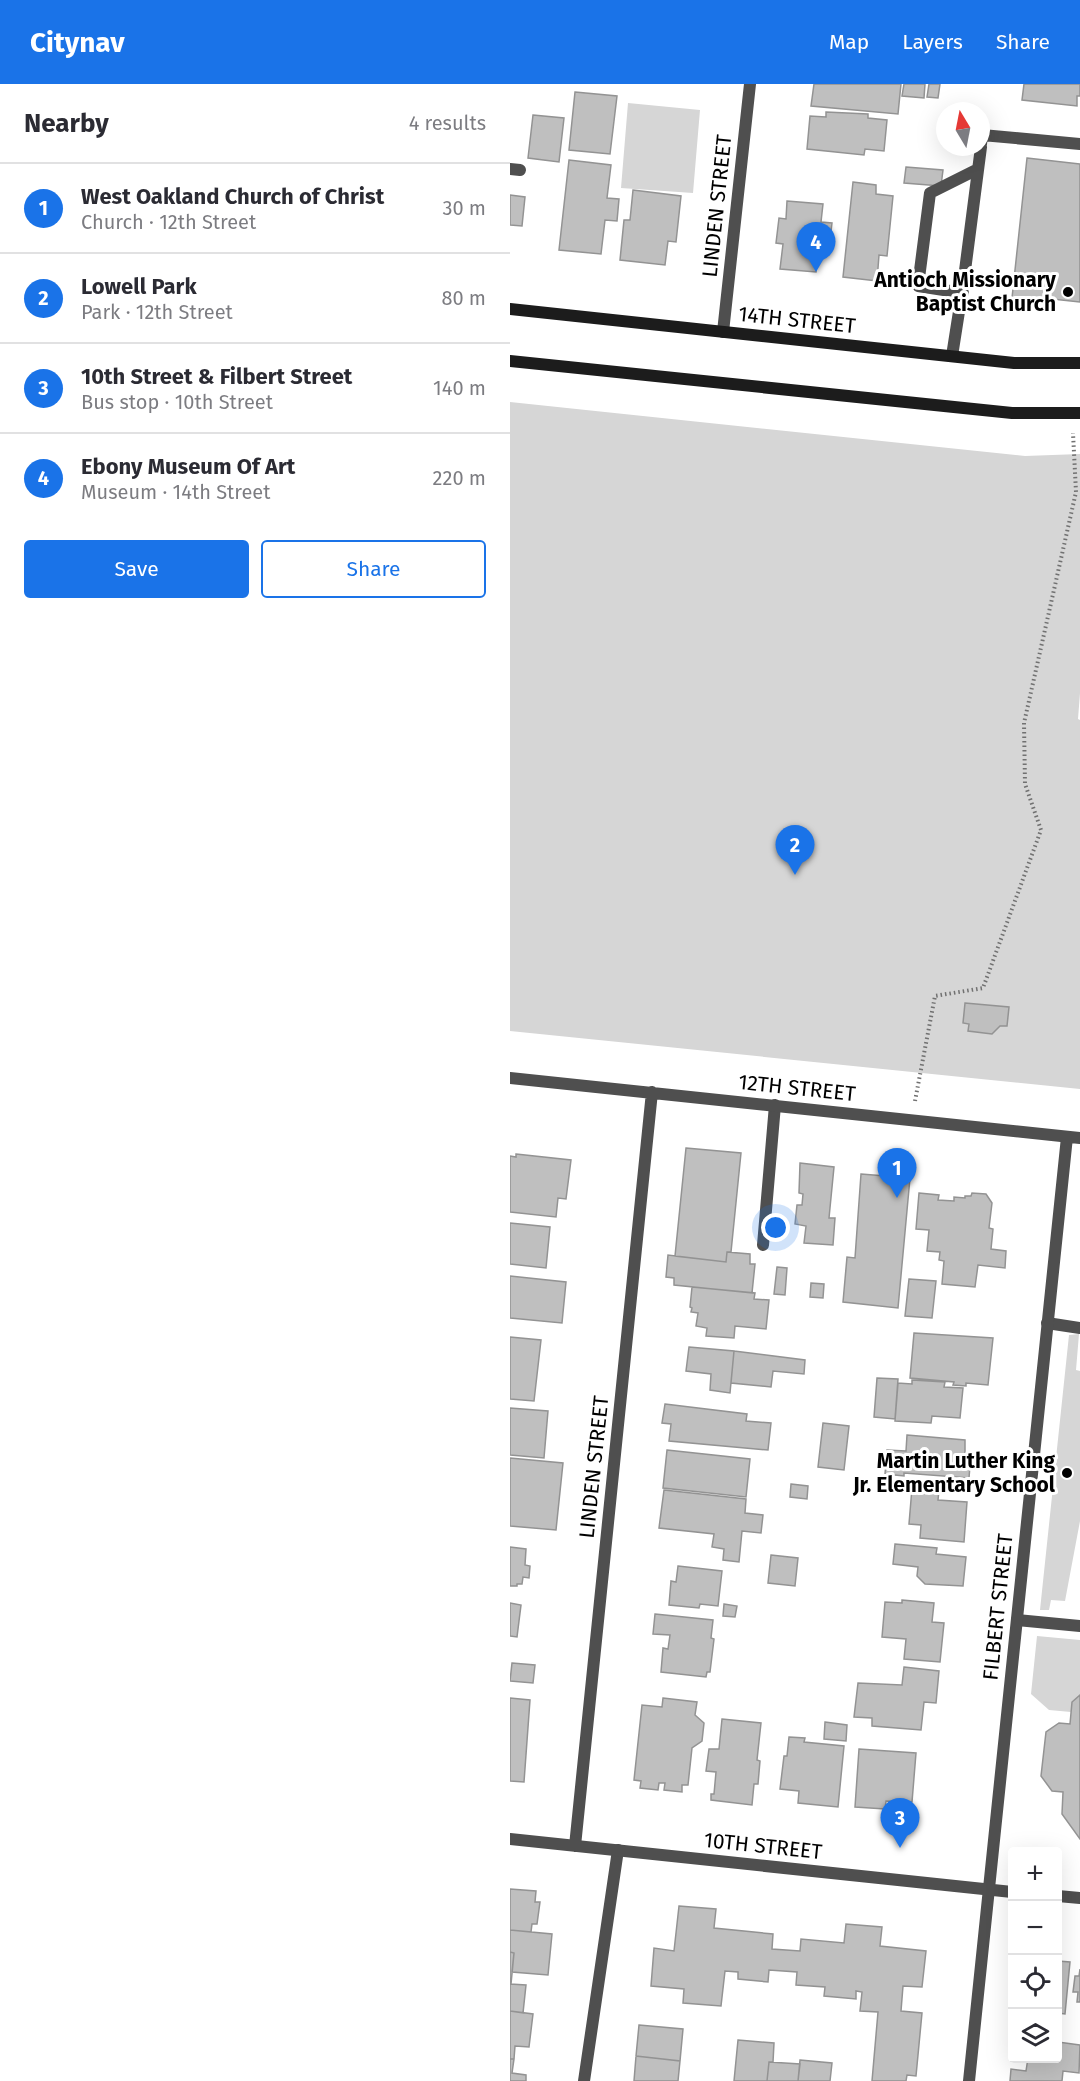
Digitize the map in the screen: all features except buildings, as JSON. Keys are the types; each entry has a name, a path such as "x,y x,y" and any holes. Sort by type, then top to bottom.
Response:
{"main road":[{"name":"14TH STREET","path":"510,309 1014,363 1080,363"},
{"path":"510,360 1012,413 1076,413"}],"street":[{"name":"LINDEN STREET","path":"723,332 750,84"},
{"path":"990,136 1080,144"},
{"path":"952,356 963,292 980,156"},
{"path":"963,292 918,286 930,193 978,169"},
{"name":"12TH STREET","path":"510,1078 1080,1138"},
{"name":"LINDEN STREET","path":"575,1846 652,1092"},
{"path":"763,1245 776,1105"},
{"name":"FILBERT STREET","path":"969,2081 1067,1137"},
{"path":"1047,1323 1080,1328"},
{"path":"1017,1620 1080,1626"},
{"name":"10TH STREET","path":"510,1839 1008,1892"},
{"path":"585,2081 618,1850"},
{"path":"1062,1896 1080,1898"}],"path":[{"path":"912,1120 935,996 983,988 1041,830 1025,784 1024,723 1076,492 1076,413"}],"shaded area":[{"path":"628,103 700,110 693,193 621,188"},
{"path":"510,402 1025,456 1080,454 1080,693 1078,719 1080,720 1080,1089 510,1031"},
{"path":"1079,1334 1076,1370 1080,1371 1080,1521 1065,1601 1051,1600 1049,1610 1040,1610 1069,1335"},
{"path":"1037,1636 1080,1640 1080,1695 1072,1702 1071,1712 1049,1710 1031,1694"}],"place":[{"name":"Ebony Museum Of Art","path":"816,272"},
{"name":"Antioch Missionary Baptist Church","path":"1068,292"},
{"name":"Lowell Park","path":"795,875"},
{"name":"West Oakland Church of Christ","path":"897,1198"},
{"name":"Martin Luther King Jr. Elementary School","path":"1067,1473"},
{"name":"10th Street & Filbert Street","path":"900,1848"}]}
